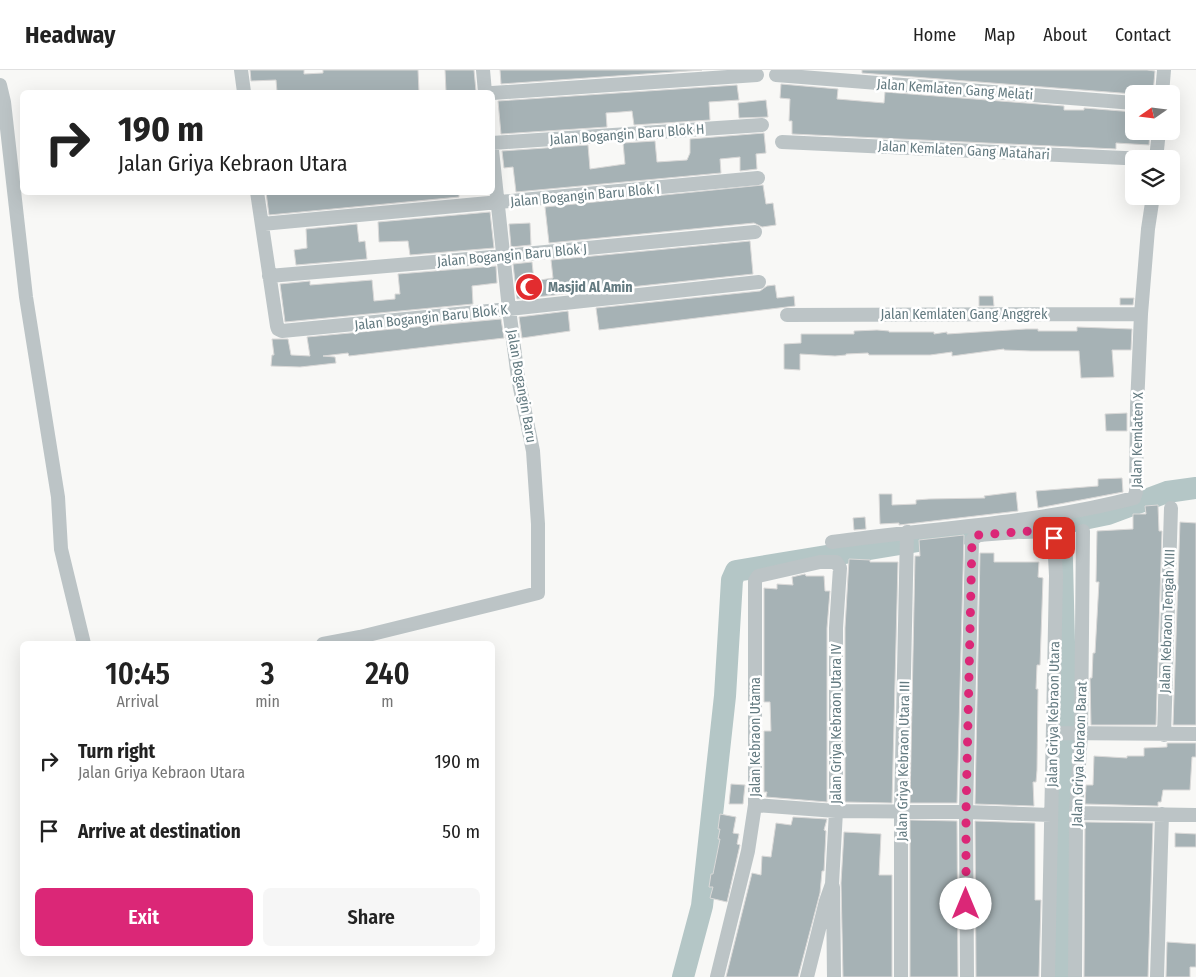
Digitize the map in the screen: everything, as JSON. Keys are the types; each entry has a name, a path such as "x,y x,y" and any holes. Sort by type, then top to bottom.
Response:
{"street":[{"path":"241,70 244,90"},
{"path":"483,70 485,90"},
{"path":"1163,85 1164,70"},
{"path":"495,93 757,75"},
{"name":"Jalan Kemlaten Gang Melati","path":"776,75 1125,102"},
{"path":"0,85 4,102 26,297 55,474 61,549 83,641"},
{"name":"Jalan Bogangin Baru Blok H","path":"495,143 762,125"},
{"name":"Jalan Kemlaten Gang Matahari","path":"782,142 1125,158"},
{"name":"Jalan Bogangin Baru","path":"339,641 538,593 538,524 533,451 518,378 495,176"},
{"name":"Jalan Bogangin Baru Blok I","path":"262,224 758,178"},
{"path":"257,195 269,276"},
{"name":"Jalan Kemlaten X","path":"832,542 908,539 1099,507 1134,498 1136,492 1137,406 1142,314 1148,229 1152,205"},
{"name":"Jalan Bogangin Baru Blok J","path":"269,276 755,232"},
{"name":"Jalan Bogangin Baru Blok K","path":"269,276 277,326 278,330 282,331 759,282"},
{"name":"Jalan Kemlaten Gang Anggrek","path":"787,315 1142,314"},
{"name":"Jalan Kebraon Tengah XIII","path":"1164,735 1171,508"},
{"name":"Jalan Griya Kebraon Utara","path":"966,812 972,540 978,535 1049,531 1054,538 1056,576 1055,733 1051,815 1048,977"},
{"name":"Jalan Griya Kebraon Barat","path":"1075,977 1077,733 1082,532"},
{"name":"Jalan Griya Kebraon Utara III","path":"901,977 901,812 908,539"},
{"name":"Jalan Kebraon Utama","path":"717,977 748,851 755,805 755,581 758,576 820,562 838,564"},
{"name":"Jalan Griya Kebraon Utara IV","path":"834,977 834,897 832,884 836,811 836,628 840,568 838,564"},
{"path":"1055,733 1196,734"},
{"path":"755,805 836,811 1051,815"},
{"path":"966,812 966,977"},
{"path":"1076,813 1196,815"},
{"path":"1157,977 1162,814"},
{"name":"Jalan Griya Kebraon Utara IV","path":"807,977 832,884"}],"building":[{"path":"250,70 304,70 304,74 323,73 323,70 418,70 419,90 277,90 276,80 251,81"},
{"path":"445,70 474,70 476,90 446,90"},
{"path":"500,70 702,70 501,84"},
{"path":"862,70 1155,71 1154,85 1125,85 1125,93 862,73"},
{"path":"781,84 838,89 837,99 884,103 885,92 1064,106 1064,110 1084,110 1084,108 1125,111 1125,140 1149,140 1149,145 1116,143 1116,149 792,134 792,121 789,121 790,99 780,98"},
{"path":"737,85 739,100 709,102 710,120 634,125 632,111 606,113 607,127 501,134 498,101"},
{"path":"766,100 768,117 739,118 738,103"},
{"path":"764,133 766,153 756,154 757,169 740,171 740,157 720,159 721,173 516,192 513,167 504,168 502,151 588,145 590,169 625,164 623,143 655,141 657,162 687,160 690,153 690,139"},
{"path":"763,185 766,204 773,203 776,225 762,227 754,223 549,243 545,207"},
{"path":"266,195 459,195 459,197 269,215"},
{"path":"490,212 494,248 410,255 408,241 379,242 378,222"},
{"path":"530,223 531,245 511,247 509,224"},
{"path":"357,224 359,242 365,241 367,259 296,265 294,250 307,248 306,229"},
{"path":"750,241 753,274 517,299 513,264 532,262 534,281 553,278 551,260"},
{"path":"496,266 497,283 472,286 473,304 285,322 280,284 310,281 310,285 372,280 374,301 395,299 395,294 400,294 398,274"},
{"path":"775,285 777,298 794,296 795,306 599,330 596,308 760,291 767,286"},
{"path":"979,296 993,296 994,306 979,306"},
{"path":"1120,298 1134,298 1133,305 1120,305"},
{"path":"568,311 570,331 522,338 519,317"},
{"path":"501,319 504,338 349,356 348,353 323,356 335,357 336,363 300,367 271,366 272,355 274,355 272,339 288,339 291,355 310,356 307,337"},
{"path":"1077,327 1132,329 1131,350 1112,350 1114,377 1081,378 1079,351 1004,349 952,356 952,352 930,355 869,355 868,353 835,356 800,354 800,370 784,369 784,344 801,343 801,334 854,334 854,331 877,330 889,332 934,332 934,334 1026,329 1038,329 1038,331 1077,331"},
{"path":"1127,413 1127,431 1106,431 1105,414"},
{"path":"1122,478 1123,492 1038,508 1036,491 1098,486 1098,479"},
{"path":"1016,492 1018,511 899,525 899,523 880,524 879,494 892,494 892,505 916,504 916,500 929,499 985,498 984,496"},
{"path":"1158,505 1159,531 1162,531 1156,725 1091,725 1090,678 1092,678 1093,653 1095,653 1099,582 1096,582 1097,531 1133,529 1133,514 1146,514 1145,506"},
{"path":"865,517 866,529 854,530 853,518"},
{"path":"1180,522 1196,523 1196,725 1173,725"},
{"path":"964,535 957,803 910,803 915,556 920,556 919,540"},
{"path":"980,553 994,553 994,562 1039,562 1038,577 1043,578 1040,665 1037,665 1036,689 1038,689 1037,770 1036,782 1033,782 1034,806 975,804"},
{"path":"849,559 870,560 870,562 898,562 892,803 845,802 845,628"},
{"path":"805,574 806,576 824,576 825,591 830,591 827,628 827,802 766,797 767,792 764,792 764,731 771,731 770,702 764,702 764,588 777,589 777,584 793,585 792,577"},
{"path":"1167,743 1196,743 1196,757 1192,757 1190,790 1163,790 1161,802 1158,802 1158,806 1085,804 1086,785 1093,785 1094,756 1127,758 1127,756 1144,756 1144,748 1167,747"},
{"path":"731,784 745,785 743,804 729,804"},
{"path":"720,814 736,817 733,833 739,834 737,844 740,845 727,902 710,898 713,887 709,887 720,839 718,839 720,829 718,829"},
{"path":"793,817 827,819 824,830 826,831 824,871 822,871 820,893 798,977 726,977 752,873 761,875 762,856 771,857 776,823 791,825"},
{"path":"910,820 957,821 958,977 910,977"},
{"path":"975,821 1035,823 1035,900 1041,900 1039,977 976,977"},
{"path":"1085,822 1153,823 1148,977 1084,977"},
{"path":"844,832 881,834 879,875 892,875 892,977 843,977 841,883"},
{"path":"1175,833 1196,834 1196,847 1175,847"},
{"path":"1167,942 1196,944 1196,967 1190,967 1190,977 1166,977"}],"waterway":[{"path":"1023,528 1050,527 1061,521 1074,521 1108,514 1167,492 1196,488"},
{"path":"1059,977 1066,723 1061,521"},
{"path":"683,977 702,906 725,696 732,580 736,571 979,531"}],"place":[{"name":"Masjid Al Amin","path":"529,287"}],"route":[{"path":"966,904 966,812 972,540 978,535 1044,530 1049,531 1054,538"}]}
